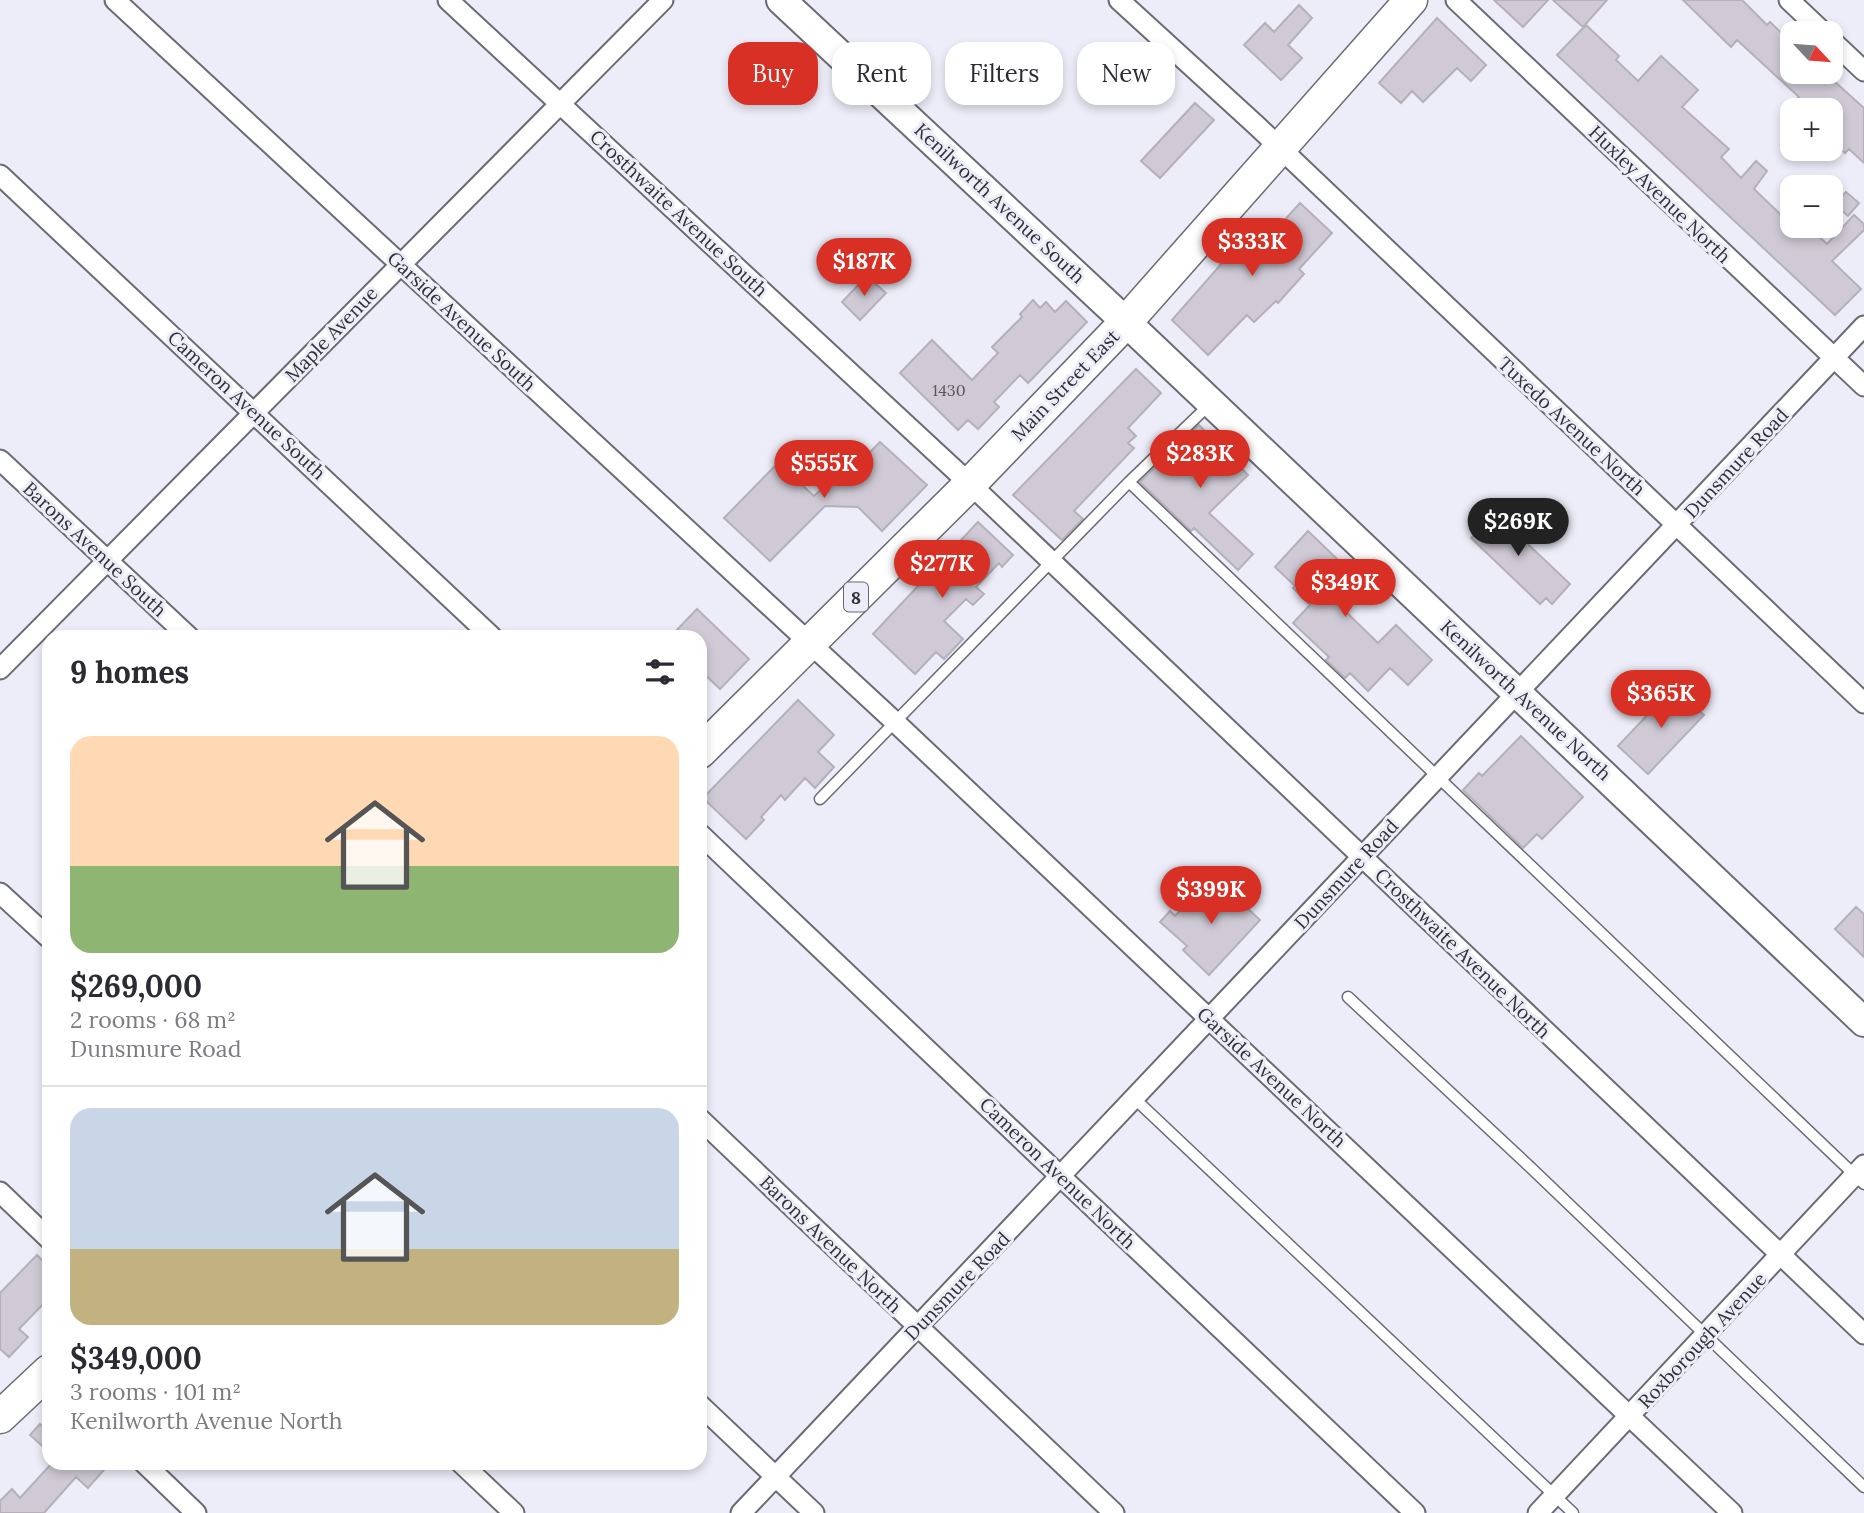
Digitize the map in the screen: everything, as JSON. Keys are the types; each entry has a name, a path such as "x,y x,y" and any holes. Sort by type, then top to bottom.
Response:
{"main road":[{"name":"Kenilworth Avenue South","path":"781,0 1126,322"},
{"name":"Main Street East","path":"707,745 970,484 1126,322 1411,0"},
{"name":"Kenilworth Avenue North","path":"1126,322 1864,1022"},
{"path":"0,1417 42,1378"}],"street":[{"name":"Garside Avenue South","path":"115,0 809,644"},
{"name":"Crosthwaite Avenue South","path":"448,0 970,484"},
{"name":"Maple Avenue","path":"0,669 663,0"},
{"name":"Tuxedo Avenue North","path":"1119,0 1281,149 1864,703"},
{"name":"Huxley Avenue North","path":"1456,0 1864,386"},
{"path":"1789,0 1811,21"},
{"path":"1843,51 1864,71"},
{"name":"Cameron Avenue South","path":"0,175 485,630"},
{"name":"Dunsmure Road","path":"741,1513 1211,1020 1864,326"},
{"name":"Barons Avenue South","path":"0,460 182,630"},
{"name":"Crosthwaite Avenue North","path":"970,484 1864,1335"},
{"name":"Garside Avenue North","path":"809,644 895,722 1732,1513"},
{"name":"Cameron Avenue North","path":"707,841 1415,1513"},
{"path":"0,893 42,932"},
{"name":"Barons Avenue North","path":"707,1126 1114,1513"},
{"name":"Roxborough Avenue","path":"1538,1513 1781,1255 1861,1175"},
{"path":"0,1192 42,1232"},
{"path":"707,1412 814,1513"},
{"path":"151,1470 196,1513"},
{"path":"468,1470 514,1513"}],"lane":[{"path":"820,799 1129,482 1211,403"},
{"path":"1129,482 1861,1175"},
{"path":"1348,997 1864,1487"},
{"path":"1135,1099 1573,1513"}],"building":[{"path":"1494,0 1548,0 1523,27"},
{"path":"1553,0 1607,0 1583,27"},
{"path":"1683,0 1742,0 1767,25 1770,22 1780,32 1780,80 1737,40 1731,47"},
{"path":"1299,5 1312,18 1288,45 1302,58 1281,80 1244,45 1265,23 1274,32"},
{"path":"1437,18 1486,65 1471,81 1457,68 1423,102 1412,91 1401,103 1379,83"},
{"path":"1586,25 1619,56 1616,60 1638,81 1661,56 1698,90 1682,107 1729,149 1721,157 1741,178 1756,161 1767,171 1754,189 1780,214 1780,238 1821,238 1827,244 1833,238 1843,238 1843,227 1854,215 1864,224 1864,230 1832,261 1861,289 1835,315 1557,55"},
{"path":"1785,84 1837,84 1864,108 1864,163 1849,149 1845,153 1843,151 1843,98 1799,97"},
{"path":"1195,103 1214,120 1160,178 1141,161"},
{"path":"1846,192 1859,203 1848,216 1843,211 1843,195"},
{"path":"1300,203 1332,233 1299,269 1304,274 1278,303 1276,301 1254,322 1247,315 1208,355 1172,320 1259,221 1272,234"},
{"path":"867,276 886,293 860,320 842,302"},
{"path":"1033,300 1040,308 1046,302 1055,312 1066,301 1087,322 1028,383 1020,375 994,402 999,407 978,429 968,420 958,430 900,373 932,340 972,380 998,353 992,347 1022,317 1020,314"},
{"path":"1136,369 1161,393 1128,428 1136,436 1128,443 1134,448 1074,511 1083,519 1062,540 1013,495"},
{"path":"1199,425 1248,475 1209,513 1253,554 1238,570 1194,528 1191,531 1140,482"},
{"path":"880,442 927,485 882,531 858,507 825,506 770,561 724,518 778,463 814,496 845,467 851,472"},
{"path":"1490,508 1570,584 1552,604 1546,598 1540,604 1471,538 1477,532 1471,527"},
{"path":"978,522 1013,555 1002,567 999,563 976,587 984,594 973,605 966,599 944,621 963,639 944,659 936,652 915,674 873,634"},
{"path":"1308,531 1363,584 1341,607 1378,643 1396,625 1432,660 1408,685 1390,668 1368,691 1350,673 1345,678 1326,660 1329,657 1293,623 1310,605 1275,567"},
{"path":"697,609 749,659 720,689 707,677 707,630 677,630"},
{"path":"1674,687 1704,715 1648,774 1618,746"},
{"path":"798,700 834,735 818,752 834,767 815,788 805,778 785,800 781,795 761,817 764,820 746,839 707,802 707,794"},
{"path":"1521,736 1583,797 1542,839 1537,834 1523,848 1463,790 1479,773 1482,776"},
{"path":"1216,879 1260,920 1209,975 1183,950 1187,946 1160,922 1170,911 1175,916 1195,894 1199,898"},
{"path":"1856,907 1864,914 1864,957 1835,929"},
{"path":"37,1255 42,1260 42,1305 19,1329 28,1337 9,1357 0,1349 0,1293"},
{"path":"40,1424 42,1446 30,1435"},
{"path":"46,1470 104,1470 88,1488 76,1477 44,1513 0,1513 0,1501 12,1489 20,1498"}]}
